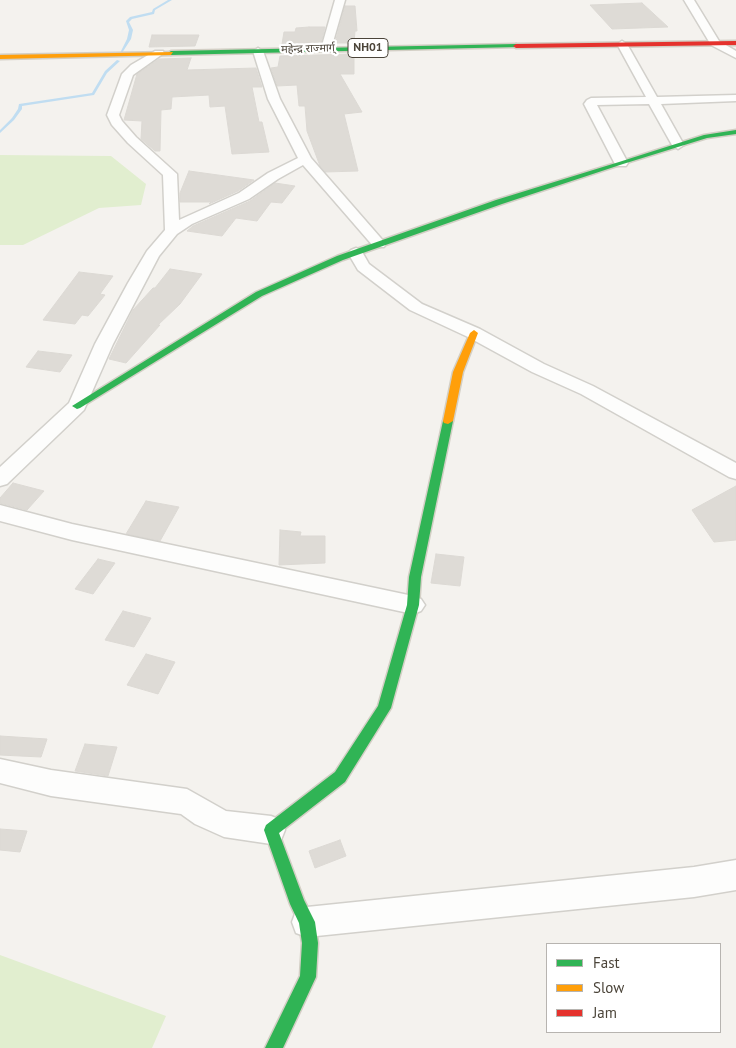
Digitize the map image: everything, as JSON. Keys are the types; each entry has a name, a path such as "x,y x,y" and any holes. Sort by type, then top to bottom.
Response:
{"main road":[{"name":"महेन्द्र राज्मार्ग्","path":"0,57 326,48 736,43"},
{"path":"77,406 259,294 356,253 499,202 621,162 706,136 736,132"},
{"path":"274,1048 308,977 310,943 306,922 272,830 340,777 384,708 413,605 415,577 458,372 474,333"}],"street":[{"path":"326,48 340,0"},
{"path":"689,0 715,43 736,55"},
{"path":"622,44 678,145"},
{"path":"258,51 274,99 304,159 378,244"},
{"path":"159,53 134,67 128,74 113,115 116,122 132,140 170,174 172,231"},
{"path":"621,162 590,104 591,102 736,98"},
{"path":"0,479 77,406 104,344 140,276 152,254 172,231 188,221 244,196 273,176 304,159"},
{"path":"356,253 363,267 416,307 474,333 538,368 587,390 736,472"},
{"path":"0,513 72,532 413,605"},
{"path":"0,771 51,783 187,802 205,815 224,824 272,830"},
{"path":"306,922 694,882 736,875"}],"green space":[{"path":"0,155 111,156 146,184 141,205 99,208 23,245 0,245"},
{"path":"0,955 166,1016 152,1048 0,1048"}],"building":[{"path":"642,3 668,27 612,29 590,5"},
{"path":"345,6 355,6 357,31 355,31 354,43 335,43"},
{"path":"325,27 321,43 282,44 284,32 295,32 296,28"},
{"path":"152,35 199,35 195,46 149,47"},
{"path":"354,54 354,74 340,74 362,112 344,114 358,171 325,172 320,166 307,131 305,106 299,106 297,85 277,86 271,68 278,67 280,56"},
{"path":"191,58 187,70 256,68 262,87 252,87 259,122 262,122 269,152 232,154 225,106 210,107 209,95 172,97 171,109 161,110 160,151 155,151 141,139 142,121 124,120 137,74 159,59"},
{"path":"189,171 254,180 238,191 209,204 211,202 180,202 180,193"},
{"path":"275,183 295,186 282,203 271,202 257,221 236,218 222,236 187,231 193,226 250,201"},
{"path":"170,269 202,274 180,304 158,325 160,325 126,363 109,359 133,310 155,288"},
{"path":"79,272 113,276 100,294 105,295 88,316 82,315 75,324 43,320"},
{"path":"38,351 72,355 60,372 26,367"},
{"path":"13,483 44,491 27,510 0,503 0,498"},
{"path":"736,486 736,540 714,542 692,510"},
{"path":"146,501 179,507 160,541 126,534"},
{"path":"280,530 301,532 300,536 325,536 325,563 279,565"},
{"path":"436,554 464,557 460,586 431,583"},
{"path":"98,559 115,563 93,594 75,589"},
{"path":"123,611 151,618 134,647 105,640"},
{"path":"146,654 175,662 158,694 127,685"},
{"path":"0,736 47,739 41,757 0,755"},
{"path":"85,744 117,747 108,776 75,771"},
{"path":"0,829 27,831 20,852 0,850"},
{"path":"340,840 346,856 315,868 309,851"}],"waterway":[{"path":"121,52 129,39 131,30 127,22 131,18 153,13 154,10 170,0"},
{"path":"0,132 13,119 20,109 20,105 93,94 106,72 118,61"}],"traffic: fast":[{"path":"171,53 516,46"},
{"path":"77,406 259,294 340,258 499,202 621,163 706,136 736,132"},
{"path":"274,1048 308,977 310,943 307,922 298,904 271,830 340,777 384,708 413,605 415,577 448,421"}],"traffic: slow":[{"path":"0,57 171,53"},
{"path":"448,421 458,372 474,333"}],"traffic: jam":[{"path":"516,46 736,43"}]}
